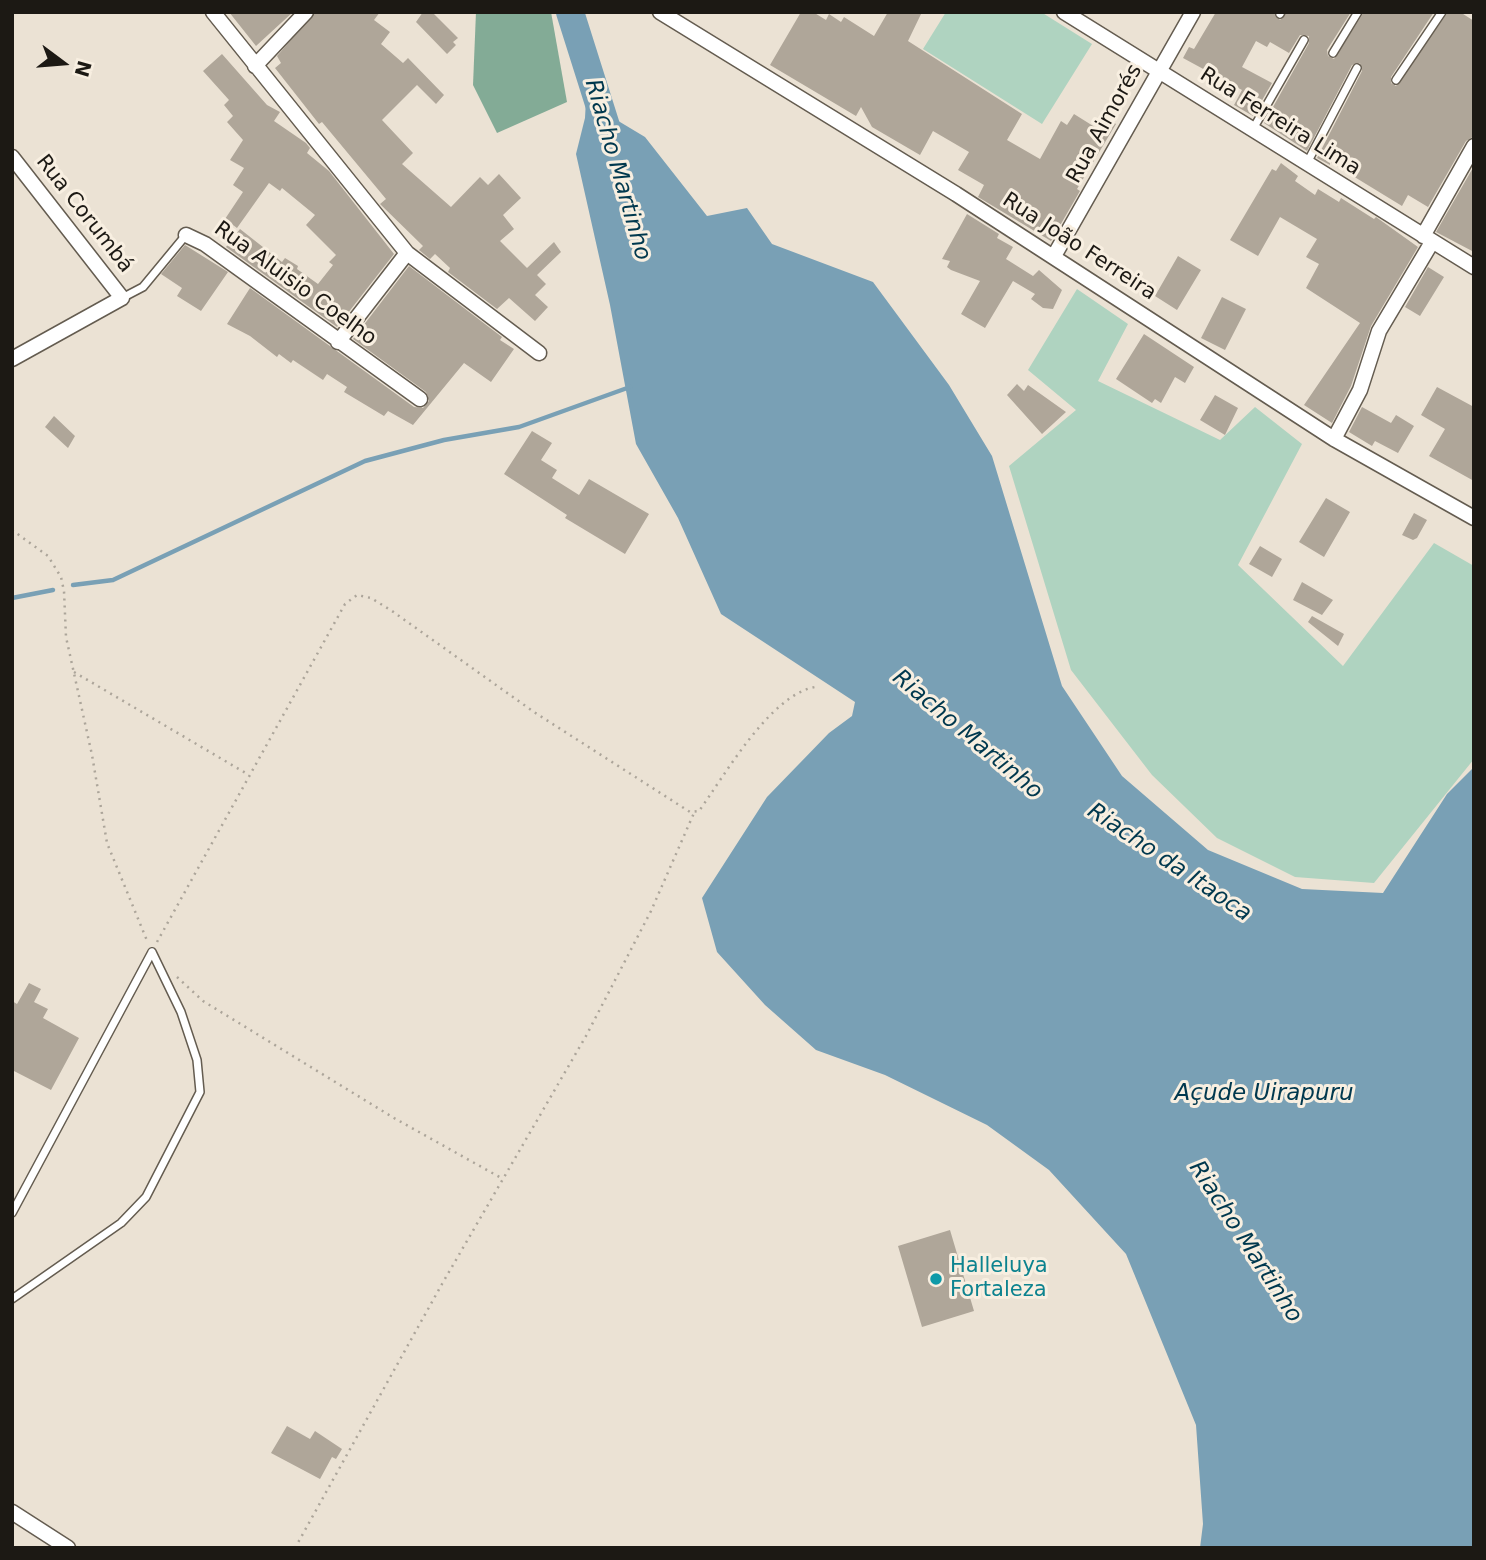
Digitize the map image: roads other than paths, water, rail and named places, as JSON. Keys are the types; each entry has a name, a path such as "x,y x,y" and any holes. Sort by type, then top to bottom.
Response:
{"street":[{"path":"213,12 407,253 539,353"},
{"path":"255,66 306,12"},
{"name":"Rua João Ferreira","path":"660,12 1054,256 1334,439 1474,519"},
{"name":"Rua Ferreira Lima","path":"1064,12 1474,267"},
{"name":"Rua Aimorés","path":"1054,256 1193,12"},
{"path":"1334,439 1360,390 1379,331 1474,146"},
{"name":"Rua Corumbá","path":"12,157 122,298 12,359"},
{"name":"Rua Aluisio Coelho","path":"186,235 205,244 420,399"},
{"path":"338,342 407,253"},
{"path":"12,1512 68,1548"}],"lane":[{"path":"1333,53 1358,12"},
{"path":"1396,80 1442,12"},
{"path":"1253,129 1304,40"},
{"path":"1307,164 1357,68"},
{"name":"Rua Aluisio Coelho","path":"122,298 143,287 186,235"},
{"path":"12,1213 152,952 181,1012 197,1060 200,1092 146,1196 121,1223 12,1299"}],"water":[{"name":"Açude Uirapuru","path":"587,81 615,119 645,137 707,216 747,208 772,244 873,282 949,385 992,456 1062,686 1122,776 1208,850 1302,889 1383,893 1447,794 1474,767 1474,1548 1200,1548 1203,1524 1196,1425 1126,1254 1049,1170 987,1125 885,1075 816,1050 765,1005 717,952 702,898 767,797 829,733 852,716 855,702 721,614 678,518 636,444 610,305 576,154 585,118"}],"waterway":[{"name":"Riacho Martinho","path":"570,12 606,126"},
{"path":"73,585 113,580 365,461 444,440 519,427 630,387"},
{"path":"12,598 53,590"}],"place":[{"name":"Halleluya Fortaleza","path":"936,1279"}],"water label":[{"name":"Riacho da Itaoca","path":"1169,863"}]}
